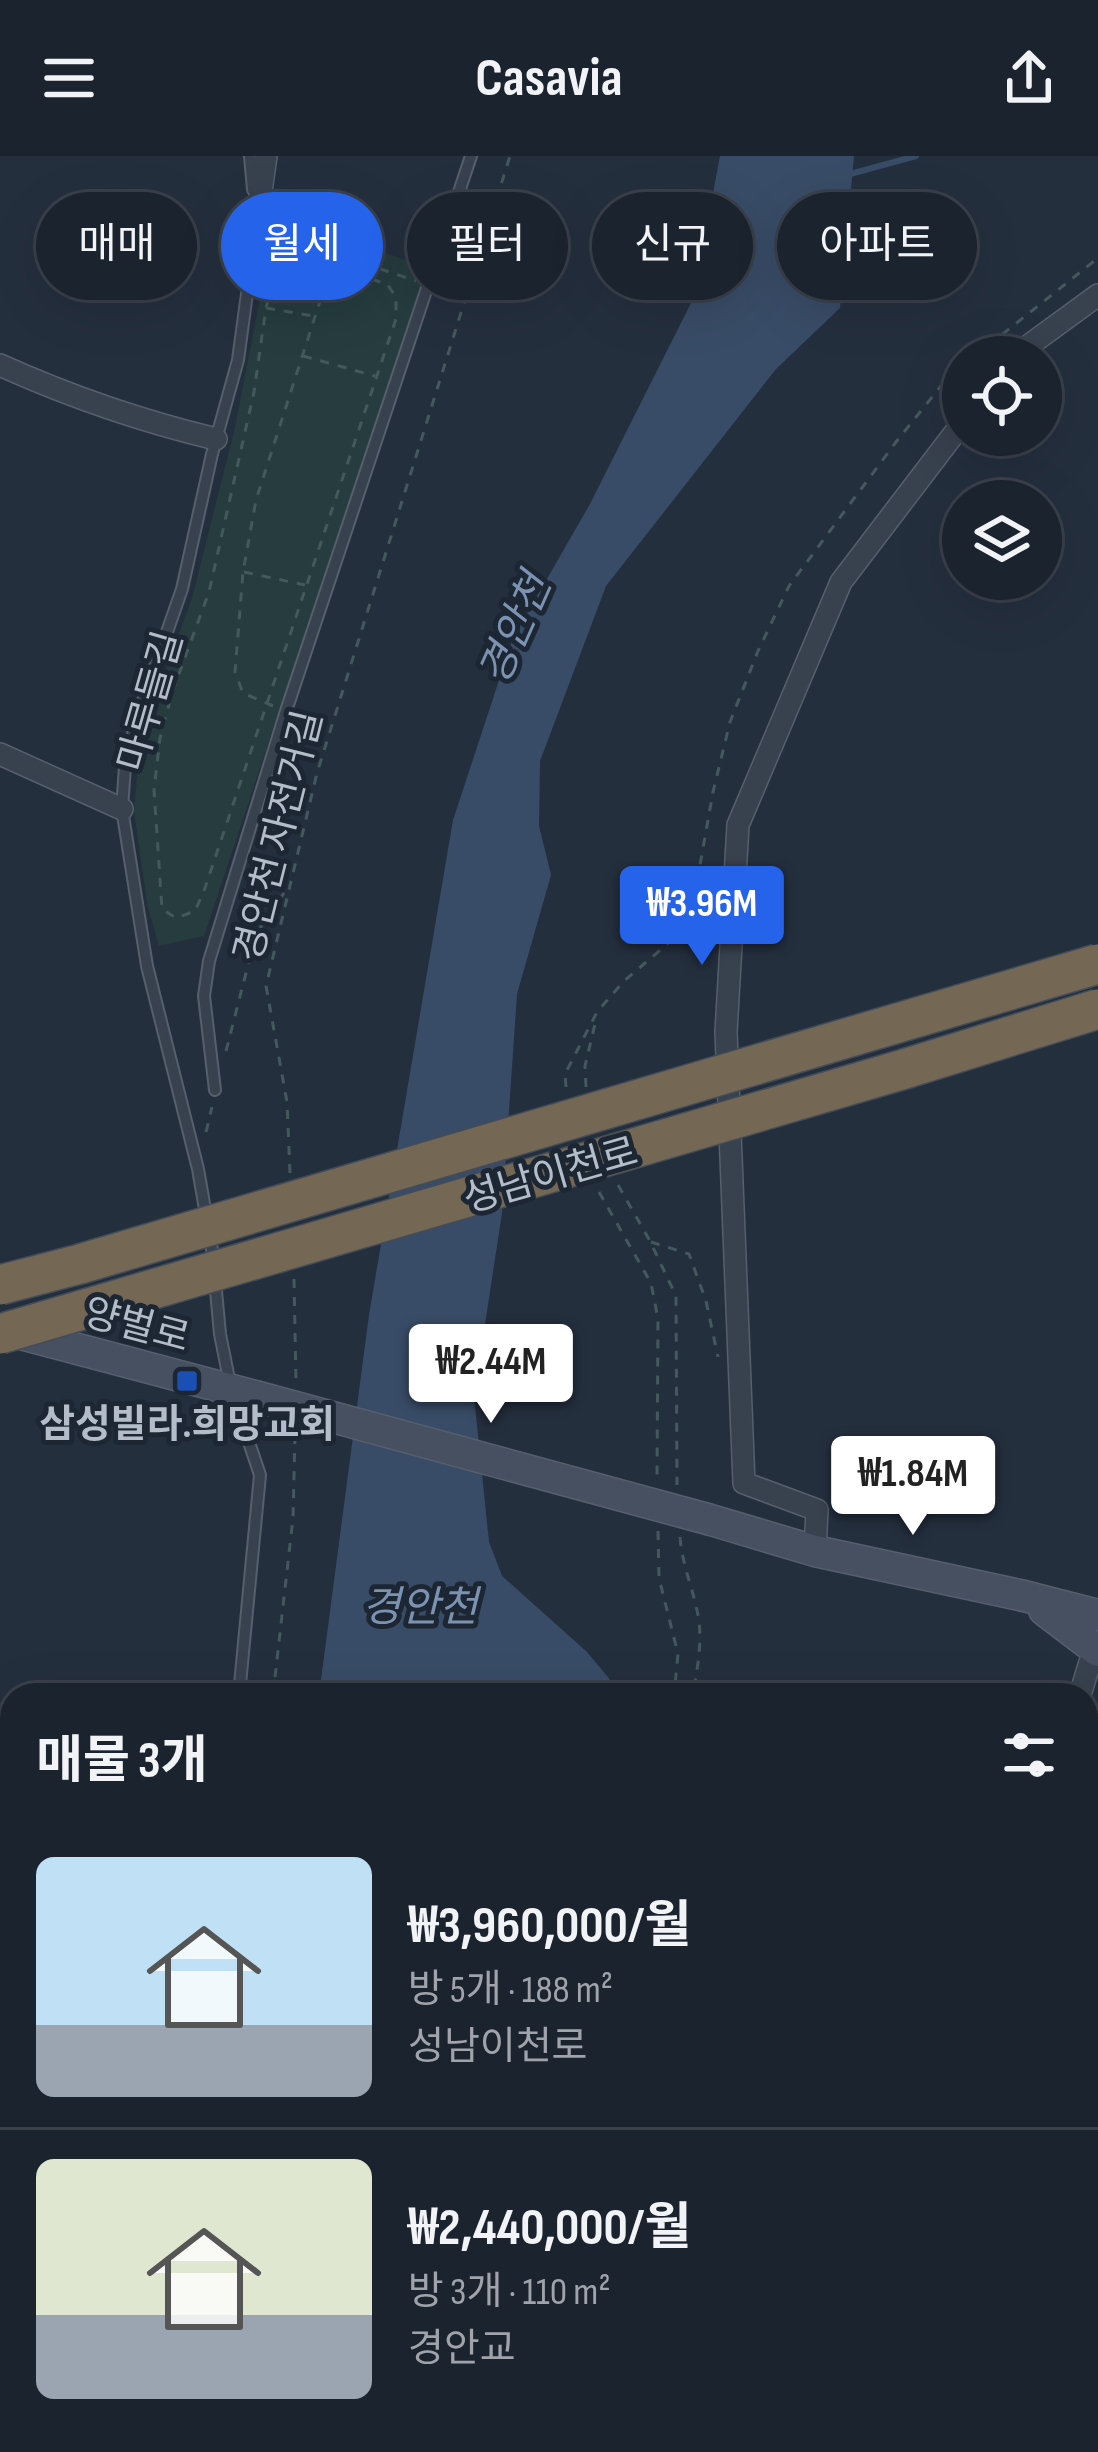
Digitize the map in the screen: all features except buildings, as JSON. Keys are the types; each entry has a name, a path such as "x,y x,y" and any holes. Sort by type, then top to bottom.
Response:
{"highway":[{"name":"성남이천로","path":"0,1285 1098,964"},
{"name":"성남이천로","path":"0,1331 1098,1009"}],"street":[{"path":"261,192 266,156"},
{"path":"1042,336 1098,295"},
{"path":"0,365 84,401 216,440"},
{"path":"815,1551 818,1510 744,1483 727,1032 739,825 841,582 942,450"},
{"path":"0,754 122,809"},
{"name":"양벌로","path":"0,1331 815,1551 1024,1596"},
{"path":"1024,1596 1098,1597"},
{"path":"1024,1596 1098,1615"},
{"path":"1024,1596 1098,1654 1083,1683"}],"lane":[{"name":"마루들길","path":"250,156 253,192"},
{"path":"459,192 471,156"},
{"name":"마루들길","path":"240,1683 260,1475 243,1393 220,1334 212,1238 147,966 122,809 125,766 182,590 238,361 246,300"},
{"path":"215,1090 204,997 209,961 286,712 424,300"}],"path":[{"name":"경안천 자전거길","path":"290,1171 287,1102 266,986 317,773 509,156"},
{"path":"1000,336 1098,258"},
{"path":"268,300 254,392 208,592 160,738 154,790 158,864 162,909 176,918 195,911 205,888 396,319 397,297 383,283"},
{"path":"286,712 244,693 235,671 243,572 256,500 321,300"},
{"path":"266,308 316,316"},
{"path":"303,356 376,376"},
{"path":"567,1095 565,1074 597,1012 623,982 679,934 692,910 730,722 789,586 942,386"},
{"path":"243,572 307,585"},
{"path":"198,1169 256,934 288,887"},
{"path":"586,1088 585,1066 597,1012"},
{"path":"592,1178 651,1283 658,1318 657,1485"},
{"path":"619,1187 676,1296 677,1486"},
{"path":"650,1241 688,1255 706,1301 720,1369"},
{"path":"293,1262 296,1401"},
{"path":"274,1683 293,1518 295,1424"},
{"path":"680,1531 701,1639 695,1683"},
{"path":"658,1532 659,1578 678,1654 675,1683"}],"green space":[{"path":"383,252 407,261 407,300 416,300 204,936 159,946 147,903 134,811 140,742 192,598 234,432 260,300 383,300"}],"water":[{"name":"경안천","path":"720,156 854,156 851,192 777,192 777,300 841,300 840,308 776,369 606,586 540,761 539,826 551,875 517,994 502,1213 474,1396 489,1542 502,1576 587,1652 612,1683 321,1683 369,1315 453,820 513,638 590,504 692,300 753,300 753,192 713,192"}],"waterway":[{"path":"850,174 916,156"}],"place":[{"name":"삼성빌라.희망교회","path":"187,1381"}]}
